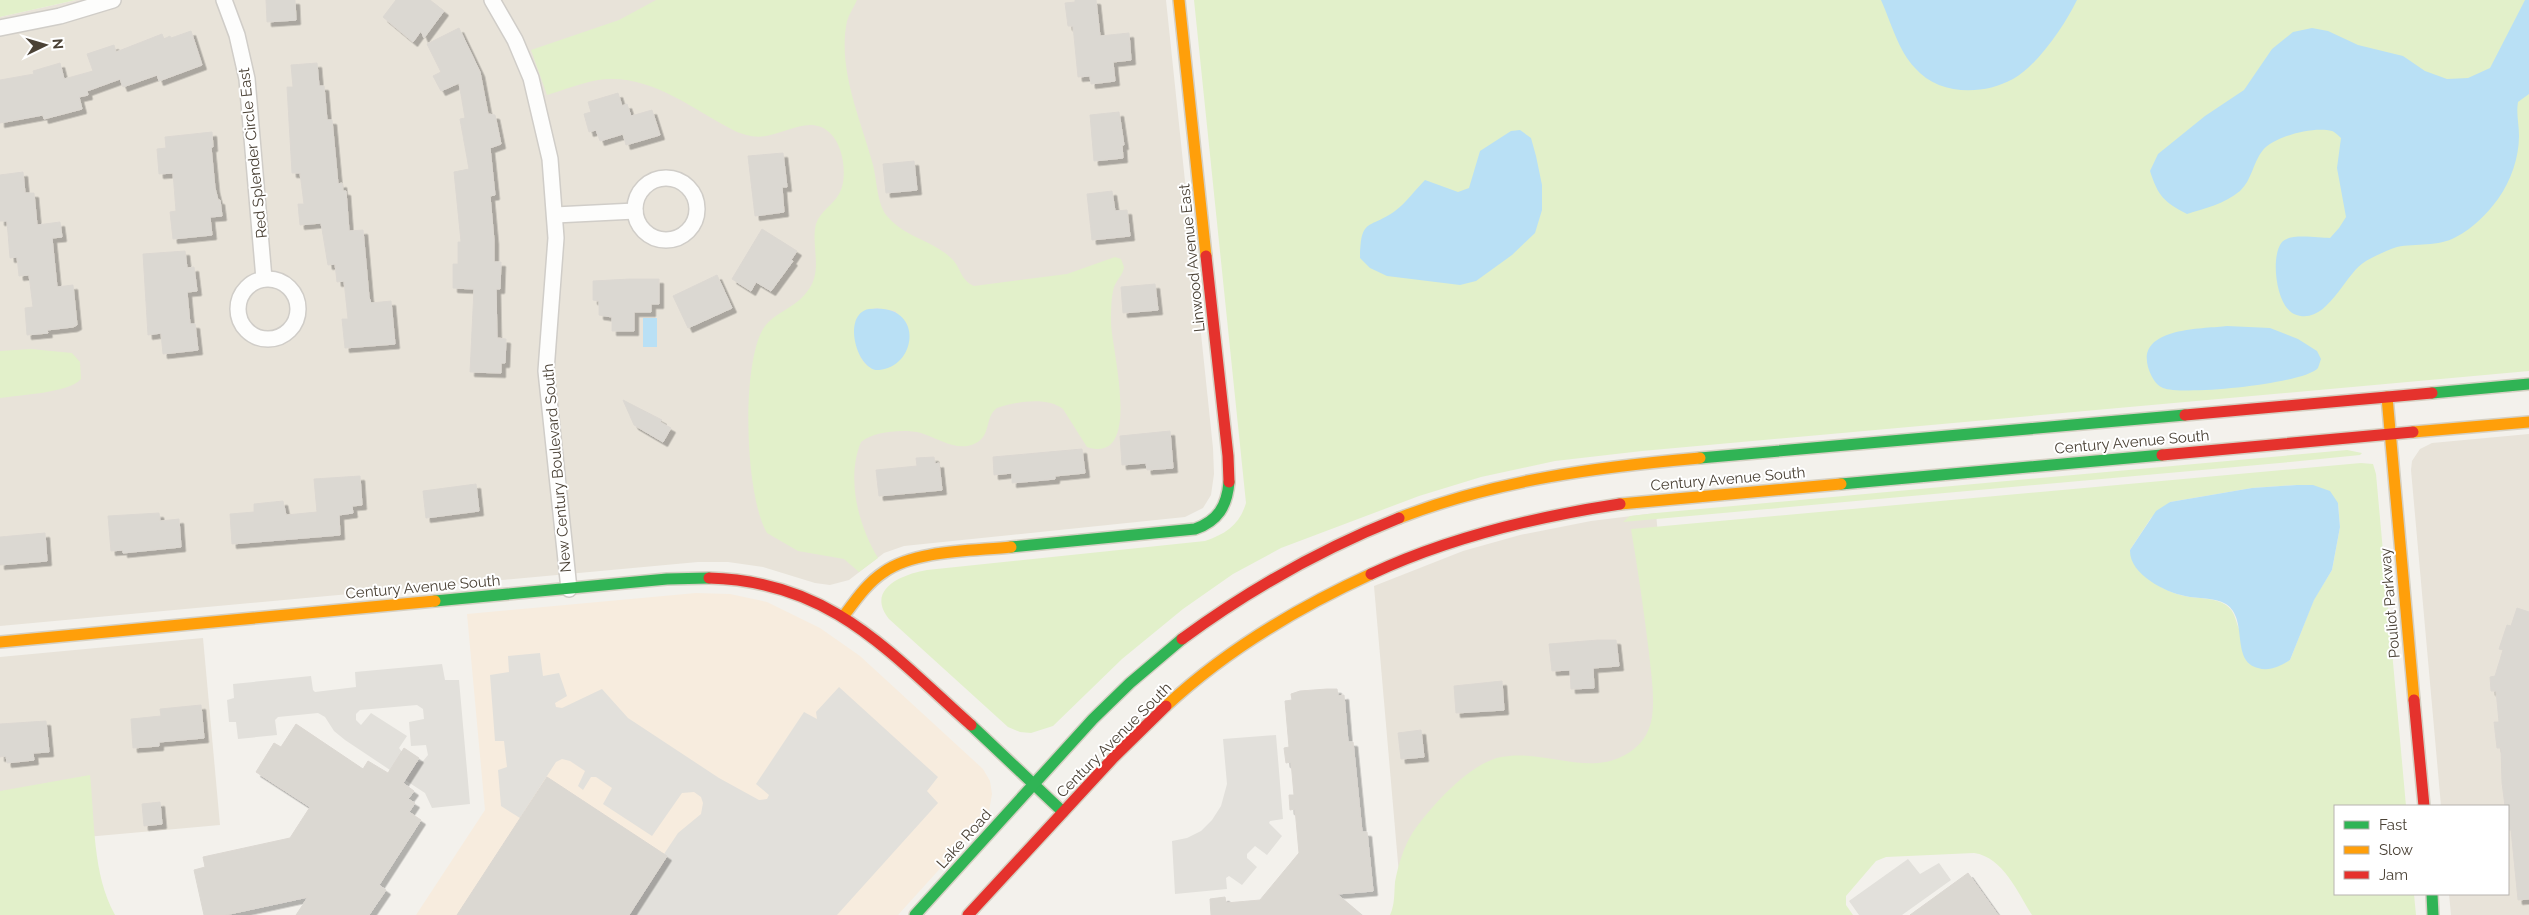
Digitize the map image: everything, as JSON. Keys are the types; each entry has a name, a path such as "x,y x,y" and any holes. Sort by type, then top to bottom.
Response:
{"main road":[{"name":"Linwood Avenue East","path":"843,616 874,578 901,561 943,554 1195,529 1212,522 1222,512 1229,491 1228,456 1179,0"},
{"name":"Century Avenue South","path":"1034,783 1129,684 1174,646 1245,594 1304,560 1363,531 1429,505 1480,490 1548,475 1620,465 2529,384"},
{"name":"Pouliot Parkway","path":"2387,397 2424,805"},
{"name":"Century Avenue South","path":"0,642 688,577 737,578 773,586 843,616 882,644 1034,783 1063,812 1126,744 1176,697 1220,662 1272,627 1326,595 1376,572 1446,544 1499,527 1560,513 1626,503 2529,422"},
{"name":"Lake Road","path":"915,915 1034,783"},
{"path":"968,915 1063,812"},
{"path":"2432,895 2434,915"}],"street":[{"path":"0,28 41,21 113,0"},
{"name":"Red Splender Circle East","path":"224,0 236,30 247,79 264,279"},
{"name":"New Century Boulevard South","path":"498,2 516,40 538,102 550,159 556,215 555,266 546,371 569,588"},
{"path":"665,178 677,180 687,186 694,197 697,208 695,220 689,231 679,238 668,240 656,238 646,233 638,223 635,211 637,199 643,189 653,181 665,178"},
{"path":"556,215 635,211"}],"shaded area":[{"path":"76,0 1166,0 1213,448 1214,474 1211,495 1203,508 1185,517 904,546 884,553 849,580 830,585 815,583 763,567 728,562 698,562 0,626 0,17"},
{"path":"2529,434 2529,915 2451,915 2449,895 2509,895 2509,805 2441,805 2411,470 2412,461 2420,449 2432,443"},
{"path":"1656,513 1687,860 1400,886 1374,586 1463,551 1520,535 1591,521"},
{"path":"696,593 730,594 767,602 820,628 860,656 983,769 990,781 992,794 989,811 984,820 898,915 416,915 485,810 467,614"},
{"path":"203,638 220,825 86,837 0,860 0,657"},
{"path":"540,653 543,676 559,673 567,696 555,703 556,707 562,708 602,689 628,718 719,778 759,800 767,799 769,795 756,784 804,712 817,719 816,712 839,687 938,777 927,791 938,803 837,915 629,915 667,857 664,854 678,833 701,814 703,803 701,797 694,792 682,793 652,836 603,804 612,788 596,777 591,777 583,790 578,786 585,771 570,761 562,759 556,762 520,818 501,806 498,770 507,767 504,741 495,741 490,675 509,672 508,656"},
{"path":"442,664 445,680 459,680 470,804 432,808 425,793 405,780 417,762 423,761 428,755 426,745 411,746 409,722 424,719 423,709 417,705 360,710 356,714 356,720 361,725 371,713 407,736 399,748 402,752 390,770 345,740 334,731 325,717 318,713 278,717 275,720 277,735 238,739 236,722 229,722 227,700 234,698 233,684 311,676 315,692 356,687 355,672"},
{"path":"1276,735 1283,819 1270,821 1269,823 1282,836 1267,855 1255,846 1247,854 1247,858 1257,867 1242,885 1229,876 1226,878 1227,889 1175,894 1172,841 1187,838 1201,831 1212,820 1221,806 1227,784 1223,739"},
{"path":"1908,859 1920,874 1939,863 1951,880 1902,915 1859,915 1849,901"}],"green space":[{"path":"0,0 76,0 0,17"},
{"path":"656,0 857,0 847,21 845,57 848,76 873,165 881,205 887,216 894,223 951,258 963,277 974,286 1067,274 1115,257 1121,259 1124,267 1114,287 1111,309 1112,335 1120,401 1120,422 1115,439 1104,448 1087,447 1063,409 1040,401 1022,402 997,408 991,416 984,436 981,440 969,446 955,446 914,432 898,431 874,435 861,442 857,456 855,486 860,516 878,558 859,572 844,559 798,551 767,533 754,491 750,462 748,431 751,372 756,347 763,329 774,317 801,299 815,277 816,224 820,215 836,198 842,188 844,172 839,146 830,133 815,125 807,125 766,136 745,135 669,94 635,82 617,79 598,80 547,95 531,50 619,20","holes":["875,308 895,311 907,324 909,338 879,370 872,368 867,365 860,355 854,329"]},
{"path":"1194,0 2529,0 2529,371 1642,451 1555,461 1481,477 1419,496 1281,548 1233,574 1183,609 1122,659 1053,726 1031,733 1020,732 1008,727 889,619 881,599 884,591 898,579 927,570 1205,541 1231,527 1240,517 1246,503"},
{"path":"31,349 72,353 80,362 81,379 75,384 55,390 0,398 0,351"},
{"path":"2347,450 2362,453 2360,455 2290,462 1623,522 1630,516 1656,513"},
{"path":"2361,463 2373,464 2376,474 2406,805 2334,805 2334,895 2414,895 2416,915 2032,915 2009,877 1993,861 1974,853 1886,857 1876,861 1846,896 1846,905 1853,915 1390,915 1394,903 1398,869 1410,837 1430,810 1464,777 1489,761 1518,755 1569,762 1603,762 1619,758 1638,746 1644,739 1651,722 1653,693 1631,529","holes":["2297,485 2338,503 2340,527 2332,570 2314,599 2290,660 2273,668 2242,635 2234,614 2226,605 2212,599 2176,594 2159,585 2137,566 2130,550 2151,518 2170,502 2252,488"]},
{"path":"90,775 98,864 102,882 115,915 0,915 0,791"}],"water":[{"path":"1881,0 2077,0 2050,44 2022,73 2001,85 1974,90 1961,90 1936,84 1915,68 1899,44"},
{"path":"2525,0 2529,0 2529,94 2518,102 2518,152 2503,192 2479,220 2456,237 2434,244 2397,247 2366,261 2358,267 2325,307 2316,313 2306,316 2294,314 2288,309 2279,291 2276,258 2278,249 2286,239 2298,237 2330,238 2346,217 2337,168 2341,138 2336,133 2324,130 2305,131 2276,140 2263,150 2247,182 2240,191 2208,208 2187,214 2167,202 2156,187 2150,171 2158,154 2205,116 2244,90 2272,49 2293,32 2312,28 2328,31 2358,45 2403,56 2425,71 2447,79 2468,78 2490,68"},
{"path":"1520,130 1531,138 1536,156 1542,185 1542,210 1535,233 1512,255 1476,281 1460,285 1387,276 1370,268 1360,258 1364,230 1372,223 1386,217 1399,208 1425,180 1458,192 1469,188 1480,151 1511,131"},
{"path":"869,309 887,309 900,315 907,324 910,336 908,348 902,358 892,366 879,370 871,368 864,362 855,342 854,331 856,321 860,313"},
{"path":"643,318 657,318 657,347 643,347"},
{"path":"2227,326 2270,328 2298,339 2317,351 2321,359 2318,368 2308,374 2291,379 2243,387 2175,390 2160,387 2155,382 2148,367 2147,354 2152,344 2162,337 2174,333"},
{"path":"2313,485 2330,491 2338,503 2340,527 2332,570 2314,600 2290,660 2275,668 2262,669 2250,664 2244,657 2237,619 2233,611 2226,604 2216,600 2177,594 2159,586 2135,567 2131,559 2130,550 2156,511 2170,502 2252,488"}],"building":[{"path":"266,0 295,0 296,20 267,22"},
{"path":"396,0 430,0 444,11 424,38 421,31 413,42 383,17"},
{"path":"1075,0 1096,0 1100,36 1129,33 1131,60 1113,62 1115,81 1091,84 1090,76 1078,77 1073,26 1068,26 1065,3 1075,2"},
{"path":"459,28 480,72 488,114 495,115 501,144 490,148 495,195 490,196 494,262 501,262 500,289 496,289 497,338 506,339 505,363 501,363 501,373 470,372 474,289 453,288 453,264 458,264 458,242 461,242 454,172 469,169 460,119 465,118 459,83 441,91 433,76 441,72 427,44"},
{"path":"191,31 202,65 159,81 157,75 123,87 120,79 87,91 88,95 79,97 82,109 44,119 43,115 0,123 0,80 34,74 33,71 60,63 64,79 93,71 87,54 114,45 116,52 162,34 164,39"},
{"path":"317,63 319,86 324,86 327,120 332,120 338,184 342,183 343,191 346,191 349,231 363,230 369,297 371,303 391,301 395,344 345,348 342,319 348,319 344,281 337,282 335,264 328,265 321,223 300,225 298,204 304,204 300,173 292,173 287,87 293,87 291,65"},
{"path":"618,93 622,106 627,104 631,116 652,110 660,135 626,145 623,134 600,141 596,130 589,132 584,114 591,112 588,102"},
{"path":"1119,112 1124,145 1122,145 1123,158 1094,161 1090,115"},
{"path":"212,132 213,147 211,147 215,188 218,200 220,200 222,216 210,217 212,235 173,239 170,212 176,211 173,173 159,174 157,149 166,148 165,137"},
{"path":"783,153 787,187 782,187 784,212 755,216 748,156"},
{"path":"914,161 917,190 886,193 883,164"},
{"path":"23,172 25,193 34,193 37,225 60,222 62,237 52,238 57,287 73,285 77,325 47,330 48,333 27,335 25,308 33,307 29,275 19,276 17,257 10,258 7,221 0,221 0,175"},
{"path":"1112,191 1115,211 1127,210 1130,236 1092,240 1087,194"},
{"path":"762,229 797,251 791,260 793,261 771,291 756,282 751,291 732,279"},
{"path":"185,251 187,268 194,267 197,291 187,292 190,324 195,324 198,350 163,354 161,333 148,335 143,254"},
{"path":"717,275 732,308 688,328 673,296"},
{"path":"659,279 659,304 651,304 651,312 634,312 634,331 612,331 612,317 599,315 599,301 593,300 593,281"},
{"path":"1155,284 1158,310 1123,313 1121,287"},
{"path":"623,400 662,420 660,422 671,428 663,442 634,425"},
{"path":"1170,431 1173,468 1147,470 1146,463 1122,465 1120,436"},
{"path":"1082,449 1085,473 1055,476 1055,479 1012,483 1012,473 994,475 993,457"},
{"path":"934,457 935,464 939,463 942,490 879,496 876,470 917,466 916,458"},
{"path":"360,476 362,505 352,506 353,513 339,515 340,535 232,544 230,514 254,512 254,504 283,501 286,515 317,512 314,479"},
{"path":"476,484 479,511 426,518 423,491"},
{"path":"159,513 160,521 179,519 181,547 123,553 123,550 111,551 108,516"},
{"path":"45,533 47,561 0,565 0,537"},
{"path":"2517,608 2529,612 2529,899 2518,900 2511,830 2509,830 2509,805 2505,805 2501,748 2497,748 2494,722 2499,722 2496,691 2491,691 2490,677 2495,676 2503,650 2499,649 2507,625 2511,626"},
{"path":"1616,640 1619,666 1593,668 1594,688 1571,689 1570,670 1552,671 1549,644"},
{"path":"1502,681 1504,710 1456,713 1454,686"},
{"path":"1337,689 1338,696 1344,695 1348,742 1353,742 1362,832 1367,832 1373,891 1337,894 1362,915 1211,915 1210,899 1225,897 1226,903 1260,900 1299,853 1295,809 1290,810 1289,795 1294,795 1291,762 1286,763 1284,748 1289,747 1285,701 1292,700 1291,694 1300,691"},
{"path":"201,705 204,738 159,742 159,746 133,748 131,719 161,716 160,709"},
{"path":"46,721 49,752 33,753 34,760 7,763 6,756 0,757 0,724"},
{"path":"296,724 363,769 368,761 388,773 404,748 419,758 403,783 414,791 408,799 415,803 409,812 421,820 379,885 386,890 369,915 296,915 308,897 225,915 204,915 194,870 205,867 203,857 290,838 310,807 256,772 274,743 281,747"},
{"path":"1421,730 1424,757 1401,759 1398,733"},
{"path":"547,777 667,856 629,915 457,915"},
{"path":"160,802 162,824 144,826 142,804"},
{"path":"1968,873 1998,915 1910,915"}],"traffic: fast":[{"path":"2432,393 2529,384"},
{"path":"1700,458 2185,415"},
{"path":"1841,484 2162,455"},
{"path":"1011,547 1195,529 1210,522 1220,512 1226,498 1229,482"},
{"path":"435,601 667,579 709,578"},
{"path":"915,915 1093,719 1130,683 1182,639"},
{"path":"971,725 1063,812"},
{"path":"2432,895 2433,915"}],"traffic: slow":[{"path":"1179,0 1206,256"},
{"path":"2387,397 2414,700"},
{"path":"2413,432 2529,422"},
{"path":"1399,518 1473,494 1548,477 1700,458"},
{"path":"1620,504 1841,484"},
{"path":"843,617 872,581 897,565 928,555 1011,547"},
{"path":"1166,706 1213,667 1263,632 1316,601 1371,574"},
{"path":"0,642 435,601"}],"traffic: jam":[{"path":"1206,256 1228,456 1229,482"},
{"path":"2185,415 2432,393"},
{"path":"2162,455 2413,432"},
{"path":"1371,574 1431,549 1493,530 1556,515 1620,504"},
{"path":"1182,639 1234,603 1287,571 1342,543 1399,518"},
{"path":"709,578 752,582 789,592 823,606 854,625 884,647 971,725"},
{"path":"2414,700 2424,805"},
{"path":"968,915 1114,757 1166,706"}]}
